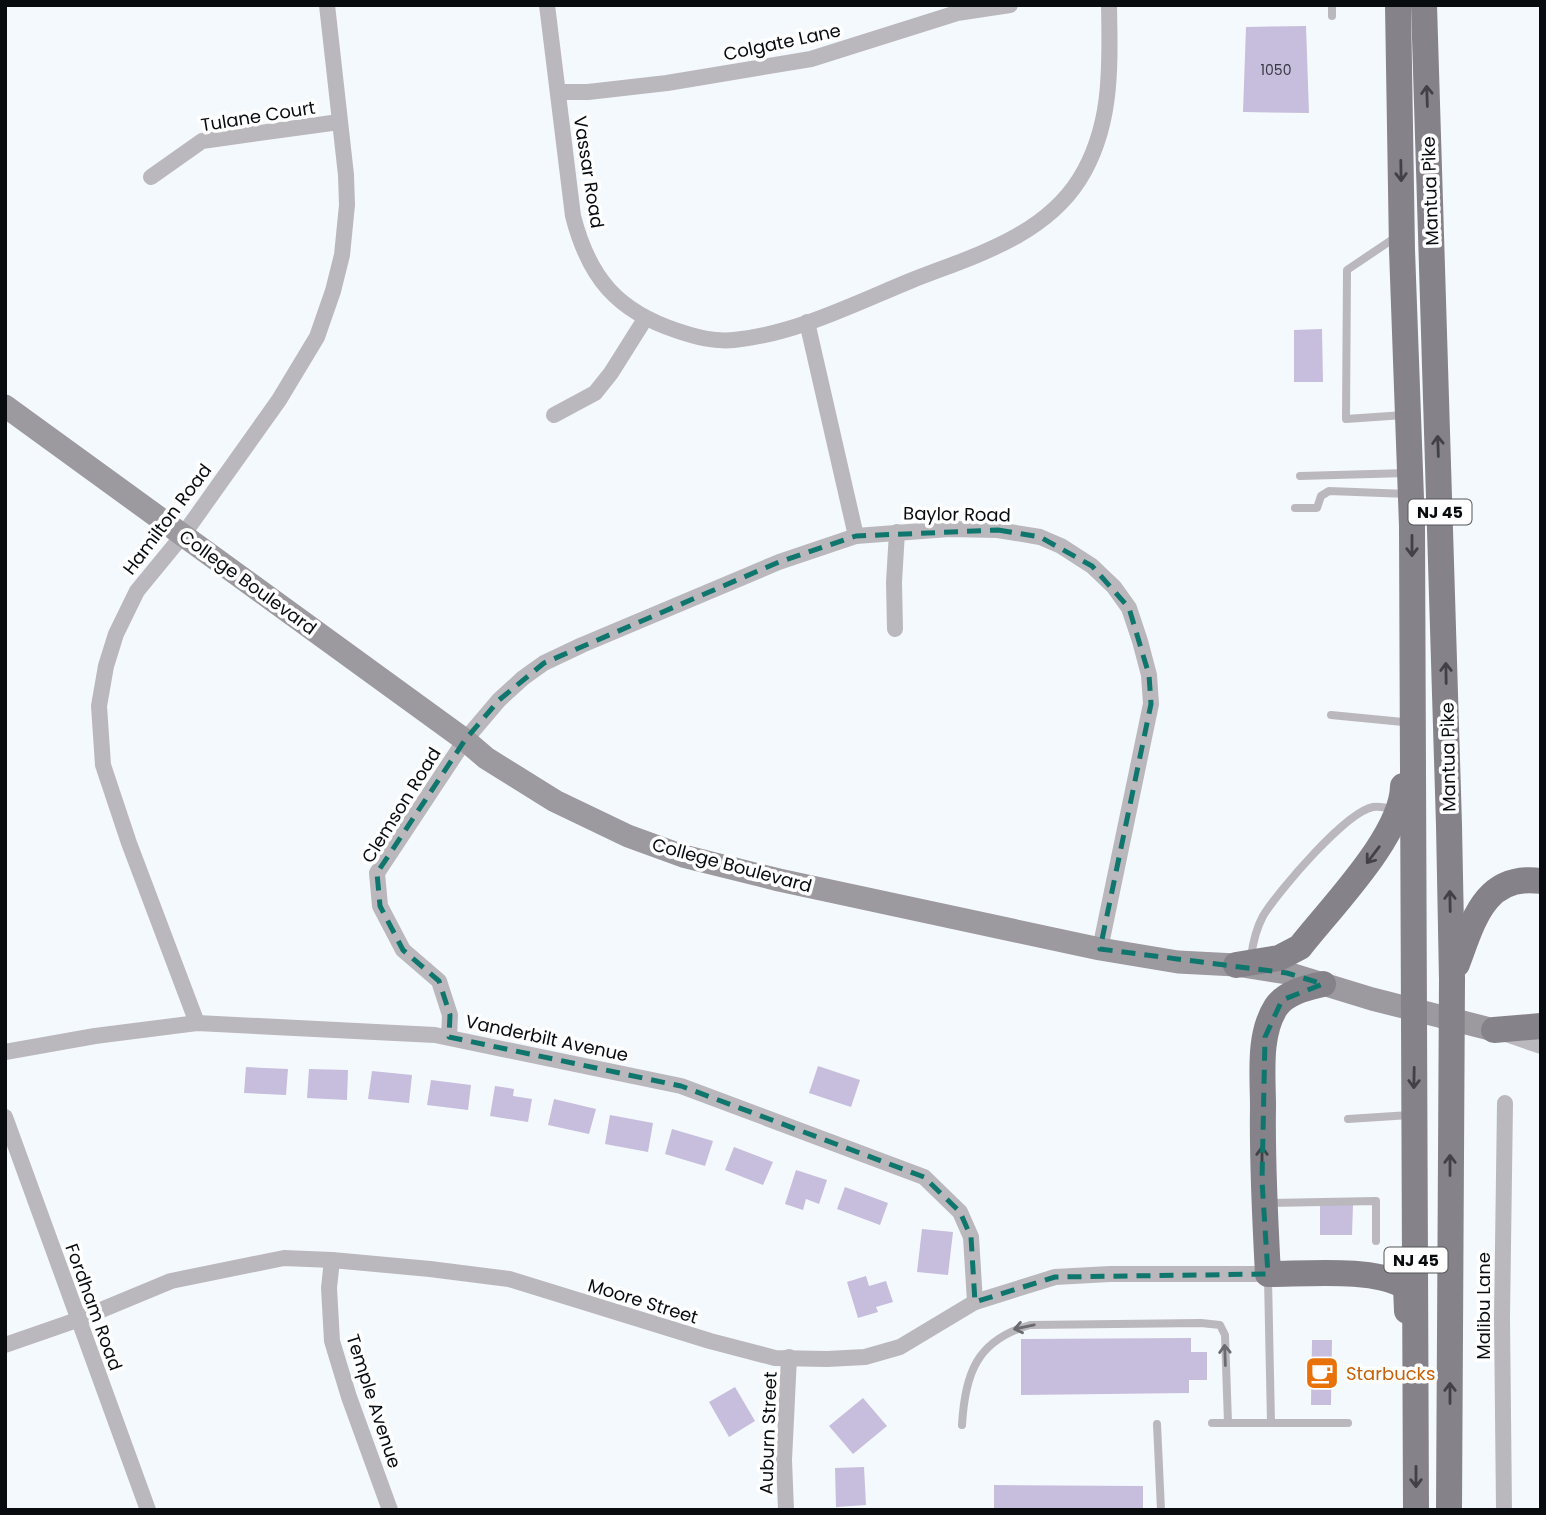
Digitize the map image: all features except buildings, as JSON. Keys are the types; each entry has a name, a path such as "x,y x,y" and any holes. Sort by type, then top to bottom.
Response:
{"main road":[{"name":"Mantua Pike","path":"1398,5 1402,233 1411,484 1416,1510"},
{"name":"Mantua Pike","path":"1424,5 1444,626 1451,979 1449,1510"},
{"path":"1243,964 1279,958 1294,964 1300,947 1391,828 1403,796 1404,688 1412,674"},
{"path":"1451,979 1484,901 1491,894 1518,880 1541,881"},
{"path":"1324,984 1301,989 1282,1000 1276,1007 1265,1037 1264,1203 1268,1274 1369,1275 1406,1287 1408,1411 1416,1423"},
{"path":"1494,1030 1541,1026"},
{"path":"1369,1275 1394,1264 1403,1252 1407,1162 1413,1126"}],"street":[{"name":"Hamilton Road","path":"197,1023 157,920 103,765 99,706 106,666 116,634 137,591 183,535 279,400 317,337 333,291 347,225 346,175 327,5"},
{"name":"Vassar Road","path":"547,5 573,216 578,236 592,265 608,290 645,319 703,339 732,340 761,336 807,322 952,264 1028,231 1055,209 1078,181 1096,150 1107,109 1110,65 1109,5"},
{"name":"Colgate Lane","path":"558,92 589,92 667,83 811,59 957,13 1010,5"},
{"name":"Tulane Court","path":"151,177 202,141 339,122"},
{"path":"554,415 595,393 645,319"},
{"path":"807,322 856,536"},
{"name":"College Boulevard","path":"9,416 183,535 466,740 486,758 555,801 628,836 683,856 779,880 1100,949 1178,962 1243,964"},
{"name":"Baylor Road","path":"466,740 499,700 544,663 779,562 856,536 897,532 998,530 1040,537 1061,546 1092,566 1114,587 1129,608 1149,674 1151,704 1100,949"},
{"path":"895,629 897,532"},
{"name":"Clemson Road","path":"449,1037 450,1015 439,981 403,950 380,906 377,873 466,740"},
{"path":"1294,964 1324,984 1494,1030 1541,1046"},
{"name":"Vanderbilt Avenue","path":"5,1052 95,1036 197,1023 449,1037 681,1086 924,1177 960,1212 971,1237 975,1301"},
{"name":"Malibu Lane","path":"1504,1510 1502,1318 1505,1103"},
{"name":"Fordham Road","path":"5,1117 77,1320 149,1510"},
{"name":"Moore Street","path":"5,1345 77,1320 171,1281 284,1258 332,1260 509,1279 710,1341 775,1357 827,1359 865,1357 900,1347 975,1301 1055,1277 1123,1273 1268,1274"},
{"name":"Temple Avenue","path":"332,1260 329,1288 332,1341 390,1510"},
{"name":"Auburn Street","path":"786,1510 784,1460 789,1357"}],"lane":[{"path":"1332,5 1332,16"},
{"path":"1402,233 1347,270 1346,419 1408,415"},
{"path":"1300,476 1411,484"},
{"path":"1295,508 1317,508 1321,496 1329,491 1411,484"},
{"path":"1331,715 1404,722"},
{"path":"1243,964 1264,915 1332,834 1360,812 1372,807 1397,811"},
{"path":"1348,1119 1413,1126"},
{"path":"1264,1203 1376,1201 1376,1241"},
{"path":"1268,1274 1271,1423"},
{"path":"962,1425 966,1388 976,1361 992,1342 1011,1330 1030,1325 1201,1323 1220,1325 1225,1335 1228,1423"},
{"path":"1212,1423 1348,1423"},
{"path":"1157,1424 1161,1510"}],"highlighted area":[{"path":"998,530 1040,537 1092,566 1129,608 1149,675 1151,704 1100,949 1287,973 1323,984 1282,1000 1265,1037 1262,1181 1268,1274 1055,1277 975,1302 971,1237 960,1212 924,1177 681,1086 449,1037 450,1015 439,981 403,950 380,906 377,873 465,740 499,700 544,663 779,562 856,536"}],"place":[{"name":"Starbucks","path":"1322,1373"}]}
